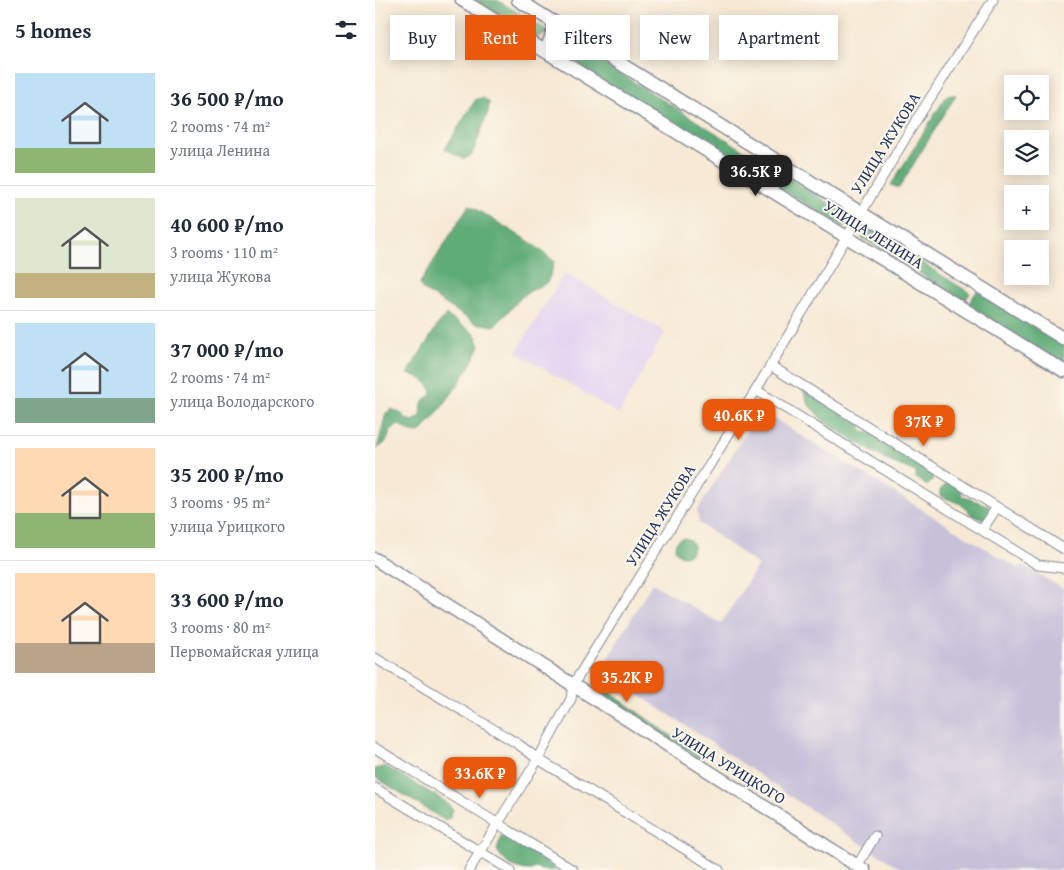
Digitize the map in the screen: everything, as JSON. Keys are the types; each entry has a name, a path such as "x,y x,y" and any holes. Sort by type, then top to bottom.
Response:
{"street":[{"name":"УЛИЦА ЛЕНИНА","path":"462,0 546,51"},
{"name":"УЛИЦА ЛЕНИНА","path":"518,0 546,17"},
{"name":"УЛИЦА ЖУКОВА","path":"469,870 538,759 571,699 573,685 771,366 846,236 993,0"},
{"name":"УЛИЦА ЛЕНИНА","path":"561,60 1064,371"},
{"name":"УЛИЦА ЛЕНИНА","path":"615,60 1064,338"},
{"path":"771,366 1064,549"},
{"path":"756,390 1038,565 1064,568"},
{"path":"982,530 997,507"},
{"name":"УЛИЦА УРИЦКОГО","path":"375,559 861,868"},
{"path":"375,658 518,744 538,759 719,870"},
{"path":"375,748 573,870"},
{"path":"375,788 509,870"},
{"path":"861,868 875,836"}],"shaded area":[{"path":"565,273 665,332 619,414 516,352"},
{"path":"760,410 1019,569 1022,565 1064,589 1064,870 903,870 601,670 652,583 721,624 758,565 699,523 697,511"}],"green space":[{"path":"475,0 497,0 522,15 500,15"},
{"path":"536,24 546,30 546,34 536,37"},
{"path":"568,60 598,60 850,216 849,221 844,227"},
{"path":"947,95 956,95 899,188 891,185"},
{"path":"483,98 489,102 488,112 472,155 464,159 445,149 476,99"},
{"path":"469,205 530,242 554,261 547,283 518,300 494,326 475,323 422,289 420,283"},
{"path":"867,228 970,293 965,301 862,238"},
{"path":"977,291 1064,345 1064,366 967,306"},
{"path":"446,315 475,334 480,346 474,358 453,392 420,433 411,432 398,424 391,430 386,442 377,449 386,413 392,409 402,414 405,419 413,421 421,416 424,401 432,395 427,383 407,374"},
{"path":"803,389 860,424 862,431 877,435 919,461 922,466 932,469 933,478 931,482 927,486 916,478 916,472 886,460 826,423 808,404"},
{"path":"950,481 961,490 962,496 989,506 989,516 981,519 972,515 961,504 940,496 940,490"},
{"path":"680,538 688,538 693,543 691,554 680,556 675,551 675,543"},
{"path":"599,685 703,758 701,761 596,690"},
{"path":"385,766 446,802 453,809 450,818 444,820 375,777 375,769"},
{"path":"506,835 542,856 556,870 541,870 536,867 532,870 526,870 511,865 503,859 497,850 501,836"}]}
